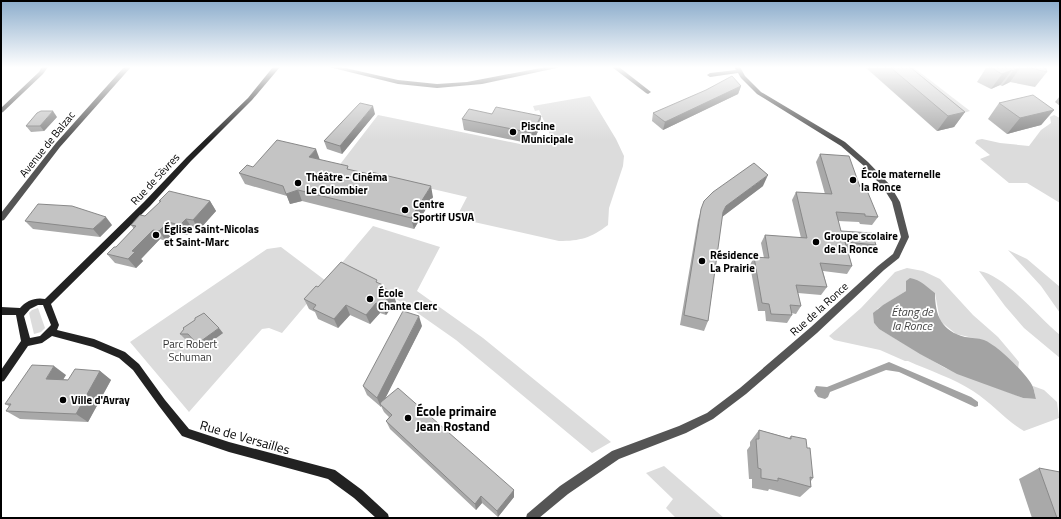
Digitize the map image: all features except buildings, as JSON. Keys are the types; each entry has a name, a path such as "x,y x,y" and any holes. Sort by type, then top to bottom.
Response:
{"main road":[{"name":"Rue de Sèvres","path":"46,303 131,220 257,91"},
{"path":"1,311 21,312 31,304 38,301 46,303 55,325 51,332 41,340 26,342"},
{"path":"1,378 26,342 20,316 21,312"},
{"name":"Rue de Versailles","path":"51,332 94,343 122,355 136,367 186,433 229,447 331,474 358,494 384,518"}],"street":[{"path":"1,111 22,91"},
{"name":"Avenue de Balzac","path":"1,218 58,145 107,91"},
{"name":"Rue de la Ronce","path":"531,518 564,490 616,455 682,430 715,413 808,335 896,256 905,237 896,202 887,187 866,164 843,144 768,100 757,91"}],"green space":[{"path":"928,91 944,91 970,111 957,115"},
{"path":"590,96 616,139 624,156 623,166 609,208 608,225 591,236 585,238 559,241 456,218 467,197 338,167 378,115 520,144 532,144 552,139 539,110 535,111 533,106"},
{"path":"1054,115 1060,118 1060,203 1027,183 1009,183 980,159 990,155 975,143 977,140 982,139 1000,143 1029,146 1041,130 1051,123 1050,117"},
{"path":"373,226 440,247 417,291 483,338 611,442 592,453 456,340 409,307 340,265"},
{"name":"Parc Robert Schuman","path":"281,247 326,281 282,333 269,328 262,329 189,412 130,342 267,249"},
{"path":"1008,250 1027,259 1060,287 1060,313 1041,286"},
{"path":"907,268 923,271 940,279 973,315 998,337 1019,362 1018,369 1013,364 973,338 956,334 940,321 935,293 906,283 906,291 877,309 874,323 879,329 945,368 1023,398 1036,399 1033,386 1044,390 1057,402 1059,418 1024,431 980,396 958,383 880,350 834,340 829,336 861,308 895,272"},
{"path":"979,271 1000,280 1060,335 1060,358 1024,328 1005,306"},
{"path":"38,308 45,328 41,332 34,334 29,313"},
{"path":"664,466 724,518 676,518 666,508 673,499 646,473"}],"water":[{"name":"Étang de la Ronce","path":"910,278 921,282 935,293 936,309 945,327 965,337 977,338 990,343 1011,360 1030,381 1036,399 1023,398 957,374 879,329 874,323 873,313 906,291 906,281"},
{"path":"889,362 971,397 978,402 978,406 975,407 899,372 886,370 830,392 828,397 825,399 818,397 814,391 816,386 827,387"}],"place":[{"name":"Piscine Municipale","path":"513,132"},
{"name":"École maternelle la Ronce","path":"853,180"},
{"name":"Théâtre - Cinéma Le Colombier","path":"298,183"},
{"name":"Centre Sportif USVA","path":"405,210"},
{"name":"Église Saint-Nicolas et Saint-Marc","path":"156,235"},
{"name":"Groupe scolaire de la Ronce","path":"816,242"},
{"name":"Résidence La Prairie","path":"702,261"},
{"name":"École Chante Clerc","path":"370,299"},
{"name":"Ville d'Avray","path":"63,400"},
{"name":"École primaire Jean Rostand","path":"408,418"}]}
